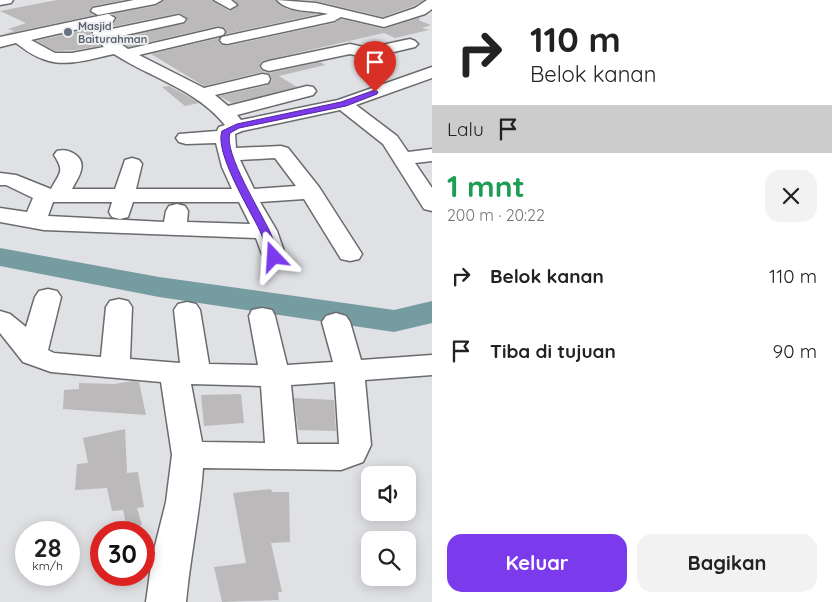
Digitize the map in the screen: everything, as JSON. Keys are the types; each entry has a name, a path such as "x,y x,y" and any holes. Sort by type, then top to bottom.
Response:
{"street":[{"path":"0,1 6,0"},
{"path":"0,42 18,38 94,10 155,0"},
{"path":"299,6 332,0"},
{"path":"395,3 420,11"},
{"path":"384,22 420,11 432,3"},
{"path":"280,6 316,7 384,22 405,36 410,44 424,52"},
{"path":"94,10 100,36"},
{"path":"18,38 54,58 121,51 268,30 347,15"},
{"path":"100,36 179,18"},
{"path":"255,19 254,23 268,30"},
{"path":"100,36 121,51 204,93 217,106 229,132 245,196 265,231 274,257"},
{"path":"204,93 350,49 368,53 410,44"},
{"path":"186,138 229,132 343,104 432,72"},
{"path":"406,80 423,89"},
{"path":"229,132 308,91"},
{"path":"343,104 390,140 432,204"},
{"path":"229,132 280,151 311,192 350,254"},
{"path":"36,220 52,194 72,168 71,162 64,155"},
{"path":"402,159 432,155"},
{"path":"115,226 132,164"},
{"path":"0,178 9,179 52,194 245,196 311,192"},
{"path":"175,229 178,195"},
{"path":"0,215 50,224 265,231"},
{"path":"33,355 48,297"},
{"path":"115,368 119,307"},
{"path":"166,602 171,558 183,502 188,455 185,373 187,310"},
{"path":"262,316 275,376 282,456"},
{"path":"0,320 14,330 33,355 50,362 185,373 275,376 432,365"},
{"path":"188,455 341,457 351,453 355,445 349,370 336,322"}],"building":[{"path":"57,0 124,0 93,6 89,11 94,15 1,35 14,31 8,29 26,23 0,11"},
{"path":"164,0 212,0 229,11 239,5 234,0 275,0 287,9 318,14 226,34 225,28 218,26 128,47 117,39 186,23 188,19 179,13 111,27 117,18 112,14 155,6"},
{"path":"301,0 424,0 414,6 383,17 316,1"},
{"path":"418,18 421,19 418,20 431,25 422,28 429,30 395,38 384,33 262,61 259,67 262,71 269,73 320,62 325,65 279,76 297,87 232,103 219,96 268,85 272,80 270,74 262,72 204,86 151,54 219,38 220,44 227,46 334,23 341,19 384,29"},
{"path":"92,28 92,37 100,46 55,51 36,41"},
{"path":"169,86 199,103 185,106 162,87"},
{"path":"139,382 146,415 63,409 64,390 79,389 79,383 114,384"},
{"path":"241,394 244,423 204,426 201,395"},
{"path":"294,398 334,400 336,431 298,430"},
{"path":"125,429 127,473 138,472 144,507 137,508 141,521 125,521 123,510 112,511 107,488 75,490 77,464 88,463 83,438"},
{"path":"271,489 272,492 289,492 290,542 271,543 282,592 278,592 279,600 222,602 214,567 246,563 233,493"}],"waterway":[{"path":"0,257 159,287 394,321 432,312"}],"place":[{"name":"Masjid Baiturahman","path":"68,32"}],"route":[{"path":"274,257 265,231 245,196 224,137 226,131 237,126 343,104 375,92"}]}
